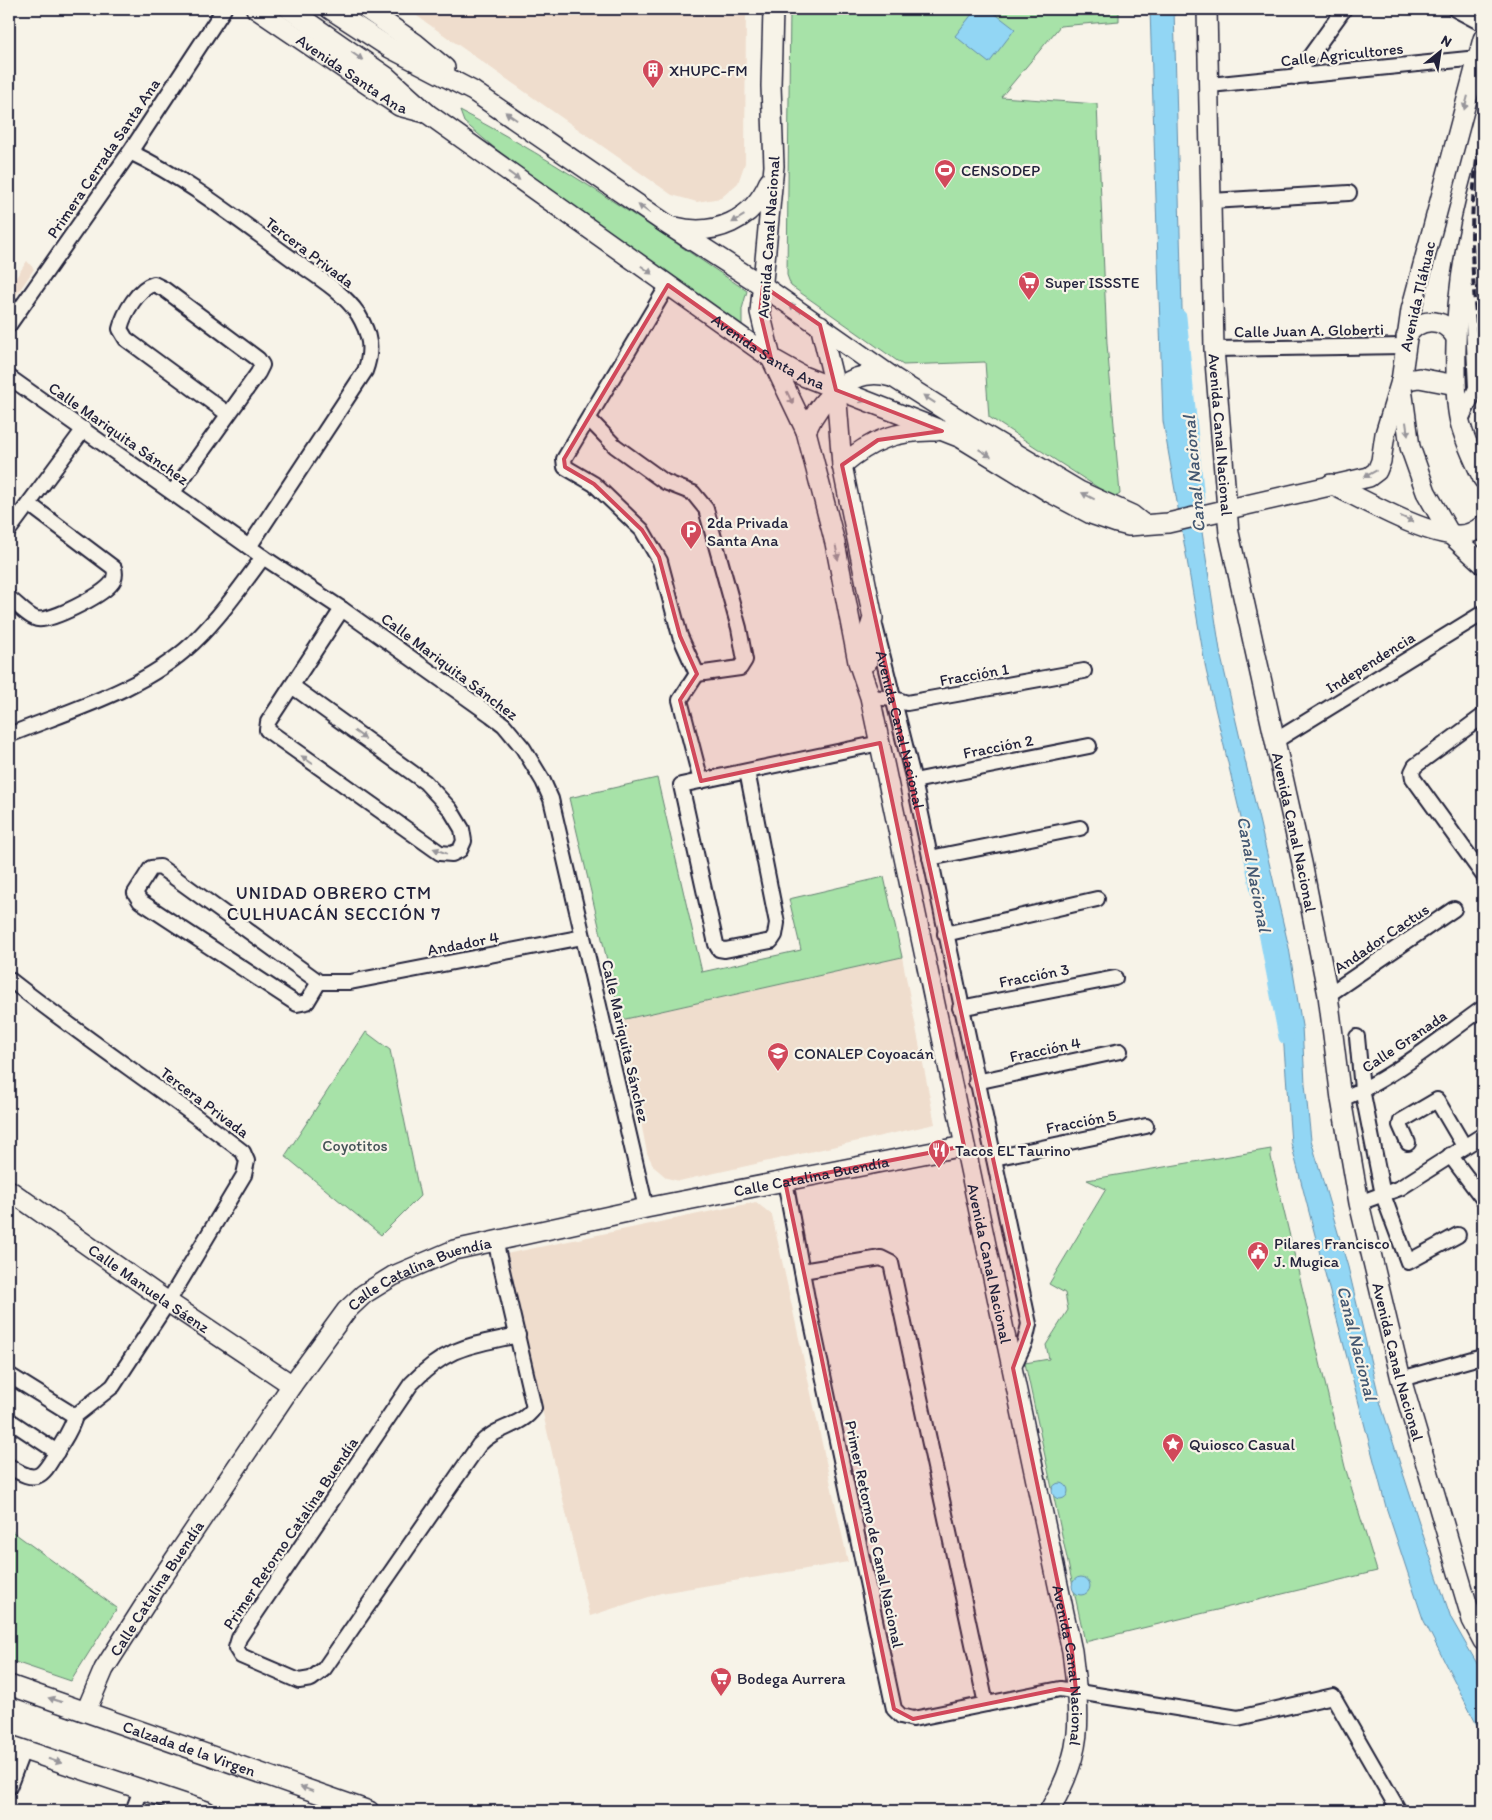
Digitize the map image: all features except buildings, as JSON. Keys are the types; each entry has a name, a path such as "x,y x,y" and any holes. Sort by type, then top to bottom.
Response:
{"street":[{"name":"Primera Cerrada Santa Ana","path":"9,325 130,152 224,9"},
{"name":"Avenida Santa Ana","path":"256,9 399,106 428,114"},
{"name":"Avenida Santa Ana","path":"289,9 387,77 428,114 771,358 803,376 836,390 961,438 1091,514 1129,526 1142,523 1168,523 1331,484 1369,477 1377,471 1381,461 1385,434 1401,380"},
{"path":"331,9 390,48 473,91"},
{"path":"366,9 415,43 473,91 665,223 763,286 894,378 1079,491 1132,515 1142,523"},
{"name":"Avenida Canal Nacional","path":"773,9 774,166 760,312 771,358 806,431 835,543 858,662 869,692 1072,1650 1078,1736 1074,1759 1062,1789 1049,1811"},
{"name":"Avenida Canal Nacional","path":"1207,9 1214,349 1220,511 1274,741 1328,995 1359,1203 1401,1379 1472,1620 1483,1641"},
{"path":"1295,77 1344,9"},
{"path":"1455,9 1483,24"},
{"name":"Avenida Tláhuac","path":"1483,39 1411,310 1401,380 1410,447 1426,492 1450,534 1483,564"},
{"name":"Calle Agricultores","path":"1210,85 1478,58"},
{"name":"Tercera Privada","path":"130,152 158,165 197,190 333,289 357,313 369,336 371,355 365,371 249,547"},
{"path":"665,223 699,231 732,223 747,213 760,200 769,184 774,166"},
{"path":"1460,422 1476,388 1476,228 1483,174"},
{"path":"1211,201 1349,193"},
{"path":"1476,228 1461,270 1455,336 1456,385 1460,422 1477,451 1483,479"},
{"path":"173,492 258,373 262,365 258,359 164,288 154,284 146,286 122,318 120,329 126,339 228,414"},
{"path":"668,285 564,459 565,467 594,484 642,530 660,561 680,636 697,674"},
{"path":"1405,342 1416,325 1430,321 1445,325 1455,336"},
{"name":"Avenida Canal Nacional","path":"820,325 836,390 842,465 873,618 895,699 914,781 960,1008 1029,1324 1025,1342 1013,1368"},
{"name":"Calle Juan A. Globerti","path":"1214,349 1405,342"},
{"path":"806,431 818,408 836,390 857,377 882,374 894,378"},
{"name":"Calle Mariquita Sánchez","path":"9,377 263,557 342,609 492,715 504,725 523,748 543,781 551,799 646,1208"},
{"path":"1401,380 1419,378 1456,385"},
{"path":"589,419 615,446 665,482 693,493 706,508 739,628 745,660 740,668 697,674 680,700 700,781"},
{"path":"9,530 84,429"},
{"path":"842,465 859,450 878,440 920,430 942,431"},
{"path":"1331,484 1426,528 1450,534 1467,534 1483,525"},
{"path":"9,598 36,619 48,618 96,597 110,585 116,575 114,568 29,504"},
{"path":"9,735 102,698 152,673 172,660 210,625 263,557"},
{"path":"292,686 425,782 450,809 462,828 464,840 460,850 452,854 440,853 267,730 268,722 342,609"},
{"name":"Independencia","path":"1274,741 1483,613"},
{"name":"Avenida Canal Nacional","path":"869,692 866,637 873,618"},
{"name":"Fracción 1","path":"869,692 907,704 1084,671"},
{"path":"1481,868 1413,778 1412,772 1415,766 1483,716"},
{"path":"747,771 776,923 775,935 770,941 725,950 719,949 716,944 681,785 747,771 856,749 880,743"},
{"name":"Fracción 2","path":"914,781 1089,746"},
{"path":"930,858 1080,828"},
{"path":"160,867 320,982 307,1002 297,1004 140,902 135,893 141,881 151,868 160,867"},
{"path":"945,934 1097,899"},
{"name":"Andador Cactus","path":"1328,995 1454,909"},
{"name":"Andador 4","path":"320,982 350,982 583,937"},
{"name":"Fracción 3","path":"960,1008 1115,978"},
{"name":"Tercera Privada","path":"9,979 49,1010 195,1114 243,1152 247,1161 244,1175 168,1302"},
{"name":"Calle Granada","path":"1342,1099 1362,1090 1438,1041 1483,1008"},
{"path":"1357,1037 1362,1090 1383,1195 1408,1262 1458,1235"},
{"name":"Fracción 4","path":"976,1082 1120,1051"},
{"path":"1408,1143 1400,1125 1401,1121 1437,1100 1464,1146"},
{"name":"Fracción 5","path":"994,1158 1146,1126"},
{"path":"1359,1203 1400,1188 1483,1135"},
{"name":"Calle Catalina Buendía","path":"86,1711 104,1669 128,1630 292,1385 346,1311 364,1294 393,1276 439,1255 495,1240 646,1208 964,1146"},
{"path":"1450,1155 1483,1199"},
{"name":"Primer Retorno de Canal Nacional","path":"785,1181 802,1271 894,1709 901,1716 913,1719 1060,1690 1097,1694 1238,1718 1333,1696 1399,1811"},
{"name":"Calle Manuela Sáenz","path":"9,1190 168,1302 292,1385"},
{"name":"Primer Retorno Catalina Buendía","path":"495,1240 503,1269 518,1335 534,1408 528,1416 488,1434 324,1669 311,1679 299,1681 241,1656 236,1648 239,1638 411,1384 427,1367 461,1347 518,1335"},
{"path":"802,1271 881,1258 891,1263 986,1704"},
{"path":"9,1466 22,1475 36,1476 47,1471 72,1426 74,1416 113,1386 168,1302"},
{"path":"1401,1379 1483,1356"},
{"path":"9,1375 74,1416"},
{"path":"9,1420 57,1452"},
{"name":"Calzada de la Virgen","path":"9,1685 369,1811"},
{"path":"9,1787 16,1748 206,1811"},
{"path":"133,1811 142,1790"}],"highlighted area":[{"path":"668,285 771,358 760,312 763,286 820,325 836,390 942,431 878,440 842,465 1029,1324 1013,1368 1072,1651 1076,1691 1060,1689 913,1719 894,1709 785,1181 964,1146 880,743 701,781 680,700 697,674 680,636 659,557 642,530 594,484 565,467 564,459"}],"shaded area":[{"path":"407,9 746,9 745,163 738,183 721,198 697,202 672,195"},
{"path":"27,261 34,269 9,306 9,288"},
{"name":"CONALEP Coyoacán","path":"902,957 935,1124 679,1181 667,1178 654,1167 647,1153 621,1020"},
{"path":"756,1202 772,1215 848,1562 661,1593 590,1616 506,1254"}],"green space":[{"name":"CENSODEP","path":"790,9 1119,9 1119,21 1060,26 1001,97 1097,104 1107,344 1120,494 1114,498 989,417 985,362 903,365 791,286 787,275"},
{"path":"460,111 570,174 747,291 742,309 742,331 524,173 464,122"},
{"path":"657,778 702,972 801,950 789,899 884,877 902,957 621,1020 569,798"},
{"name":"Coyotitos","path":"366,1032 390,1050 420,1196 381,1235 285,1156"},
{"path":"1271,1149 1271,1157 1345,1467 1377,1571 1085,1642 1025,1363 1049,1359 1046,1345 1068,1310 1065,1293 1049,1284 1106,1189 1087,1180"},
{"path":"9,1529 117,1608 71,1681 9,1660"}],"water":[{"path":"976,9 989,9 1015,29 989,63 955,36"},
{"name":"Canal Nacional","path":"1150,9 1174,9 1185,420 1221,657 1289,948 1302,1026 1305,1084 1311,1140 1348,1267 1381,1405 1451,1618 1483,1674 1483,1737 1423,1619 1386,1507 1291,1143 1281,1006 1272,949 1206,670 1163,421"},
{"path":"1060,1483 1066,1485 1068,1491 1066,1497 1060,1499 1054,1497 1052,1491 1054,1485"},
{"path":"1081,1577 1087,1580 1090,1586 1087,1592 1081,1595 1075,1592 1072,1586 1075,1580"}],"waterway":[{"name":"Canal Nacional","path":"1179,317 1198,510"},
{"name":"Canal Nacional","path":"1250,849 1286,1037"}],"railway":[{"path":"1483,124 1474,186 1472,217 1473,278 1483,371"}],"place":[{"name":"XHUPC-FM","path":"653,89"},
{"name":"CENSODEP","path":"945,189"},
{"name":"Super ISSSTE","path":"1029,301"},
{"name":"2da Privada Santa Ana","path":"691,550"},
{"name":"CONALEP Coyoacán","path":"778,1072"},
{"name":"Tacos EL Taurino","path":"939,1169"},
{"name":"Pilares Francisco J. Mugica","path":"1258,1271"},
{"name":"Quiosco Casual","path":"1173,1463"},
{"name":"Bodega Aurrera","path":"721,1697"}],"district":[{"name":"UNIDAD OBRERO CTM CULHUACÁN SECCIÓN 7","path":"334,903"}]}
